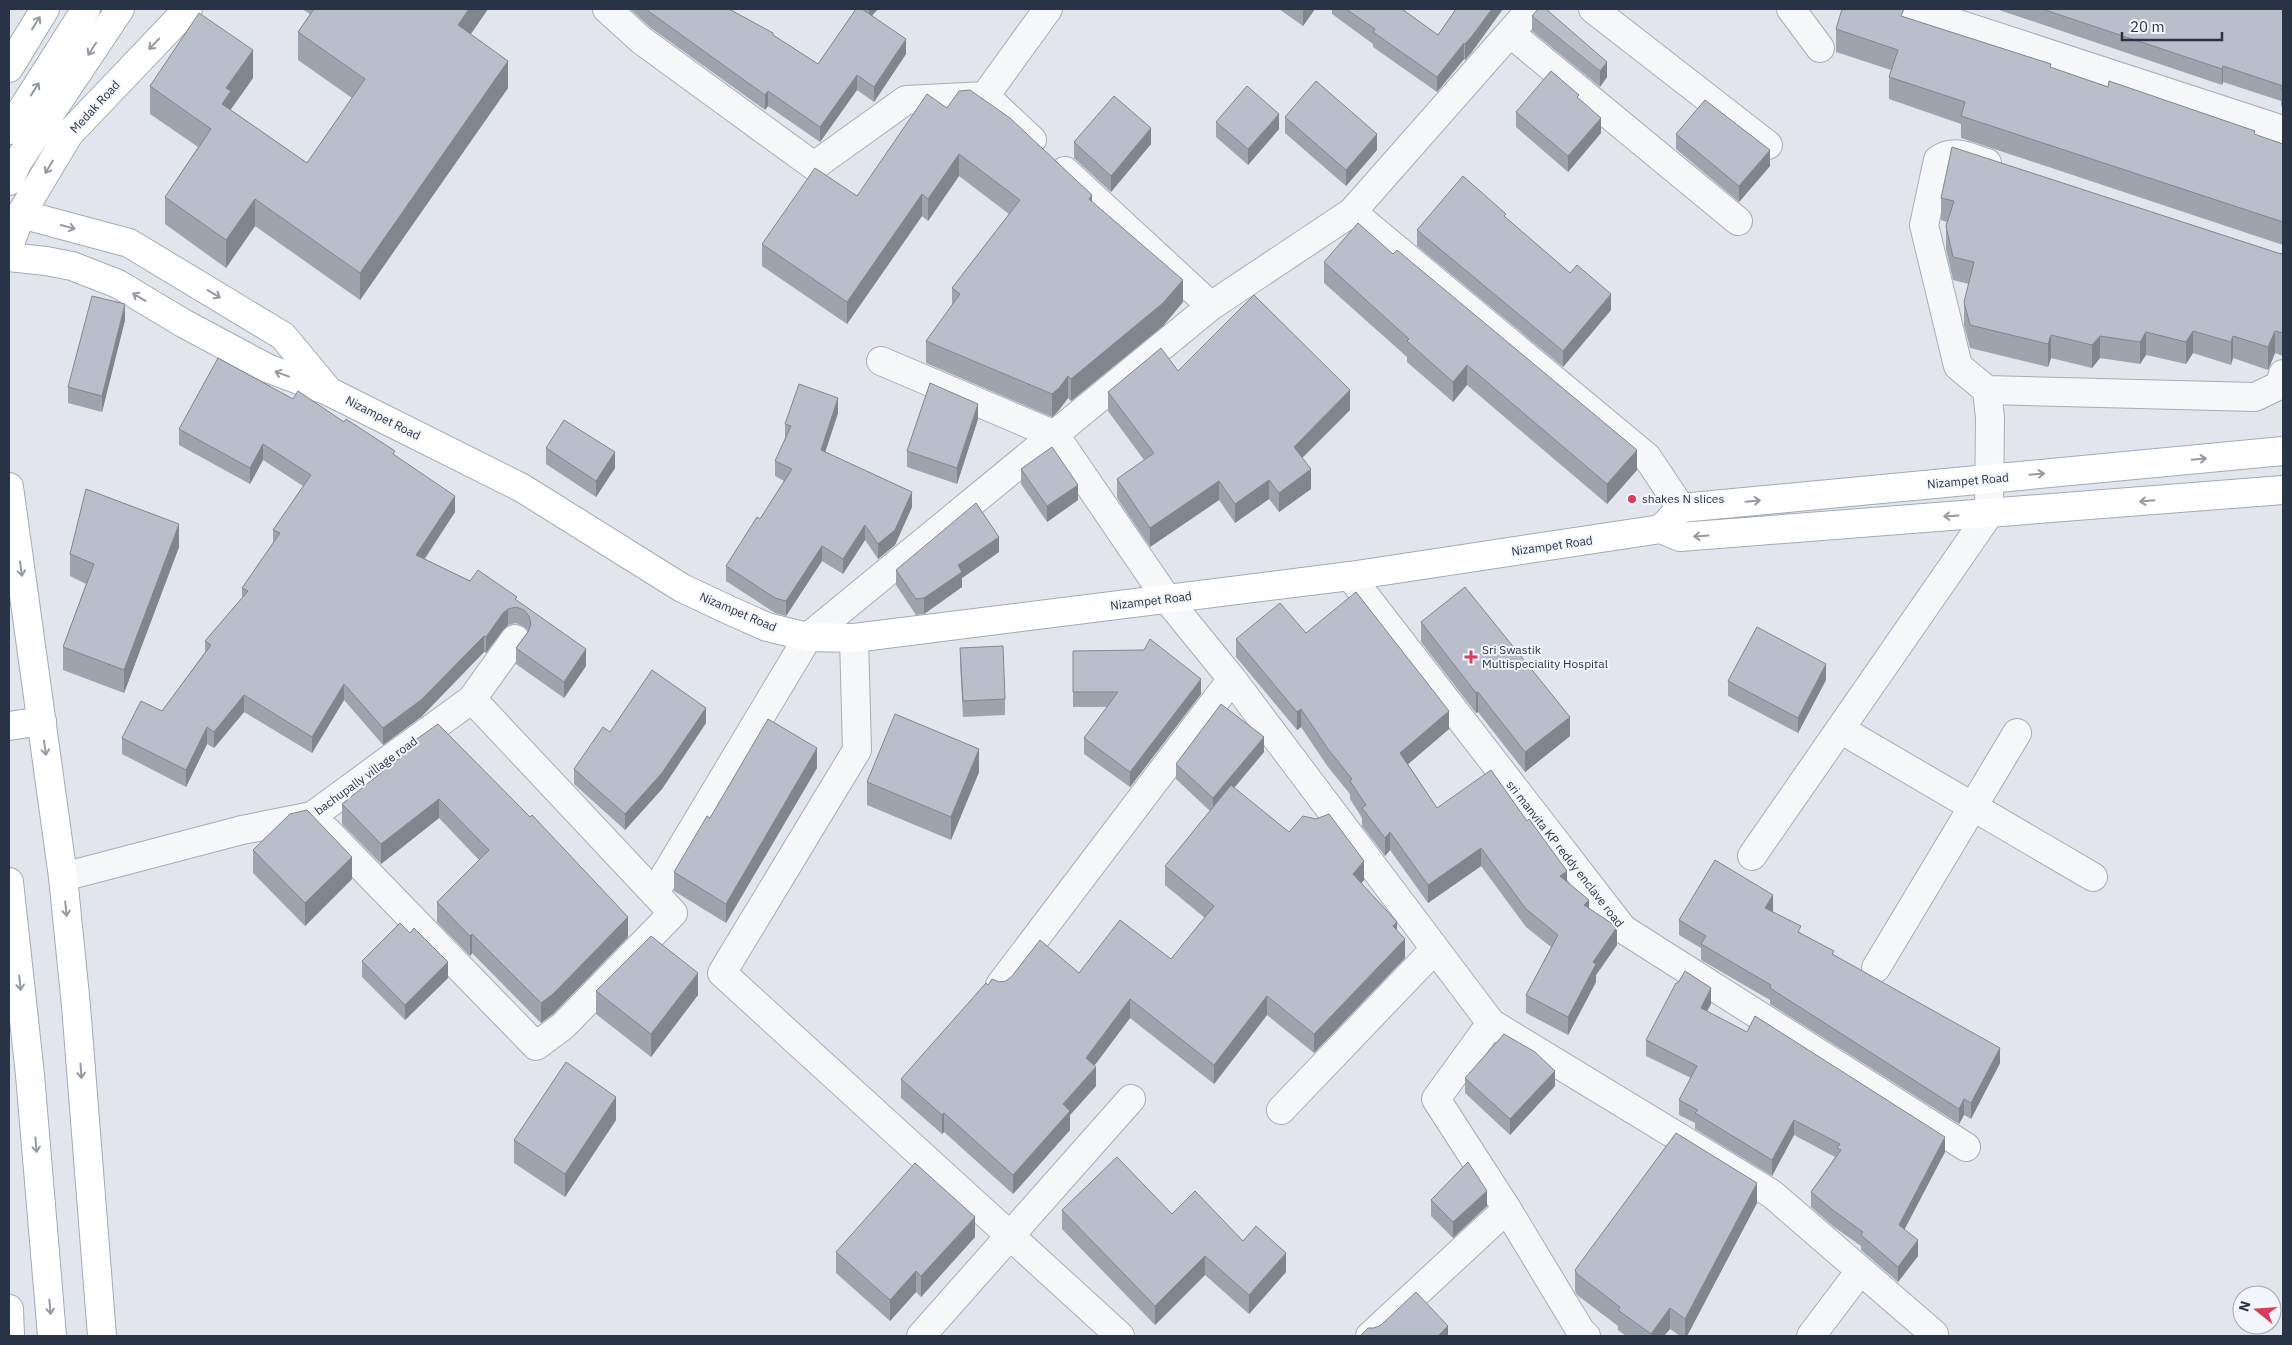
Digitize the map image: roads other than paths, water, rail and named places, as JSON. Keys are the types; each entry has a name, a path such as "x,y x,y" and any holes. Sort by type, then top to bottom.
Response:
{"main road":[{"path":"9,68 45,9"},
{"path":"9,130 86,9"},
{"path":"9,181 23,154 120,9"},
{"name":"Medak Road","path":"9,246 21,214 69,134 188,9"},
{"path":"21,214 129,243 283,336 328,391"},
{"name":"Nizampet Road","path":"9,257 72,266 118,284 183,323 267,368 328,391 522,488 682,588 766,627 808,637 854,638 1350,576 1662,529 1680,537 2283,490"},
{"name":"Nizampet Road","path":"1680,508 2283,451"},
{"path":"9,487 63,877 76,1006 102,1336"},
{"path":"1662,529 1680,508"},
{"path":"9,726 42,721"},
{"path":"9,882 30,1075 52,1336"},
{"path":"9,1309 10,1336"}],"street":[{"path":"607,9 640,40 814,166 906,100 985,96 1211,306"},
{"path":"985,96 1048,9"},
{"path":"655,892 808,637 1211,306 1352,212 1530,9"},
{"path":"1593,9 1768,145"},
{"path":"1791,9 1820,48"},
{"path":"1912,9 2283,130"},
{"path":"1510,32 1738,221"},
{"path":"2012,172 1956,153 1946,155 1938,160 1924,225 1958,366 1986,390 2255,397 2280,385 2283,374"},
{"path":"1352,212 1647,457 1680,508"},
{"path":"881,361 1055,435 1166,599 1232,679 1490,1024 1772,1194 1934,1334"},
{"path":"1752,856 1989,514 1990,418 1986,390"},
{"name":"sri manvita KP reddy enclave road","path":"1350,576 1623,929 1966,1147"},
{"path":"854,638 857,750 722,973 1120,1336"},
{"name":"bachupally village road","path":"63,877 242,830 312,816 472,699 515,639"},
{"path":"1000,985 1232,679"},
{"path":"312,816 536,1046 563,1026 673,913 472,699"},
{"path":"1840,729 2093,877"},
{"path":"1876,968 2017,734"},
{"path":"1281,1110 1435,949"},
{"path":"1490,1024 1436,1100 1507,1209 1580,1334"},
{"path":"921,1336 1012,1236 1131,1099"},
{"path":"1370,1336 1507,1209"},
{"path":"1812,1336 1860,1271"}],"place":[{"name":"shakes N slices","path":"1632,499"},
{"name":"Sri Swastik Multispeciality Hospital","path":"1471,657"}]}
